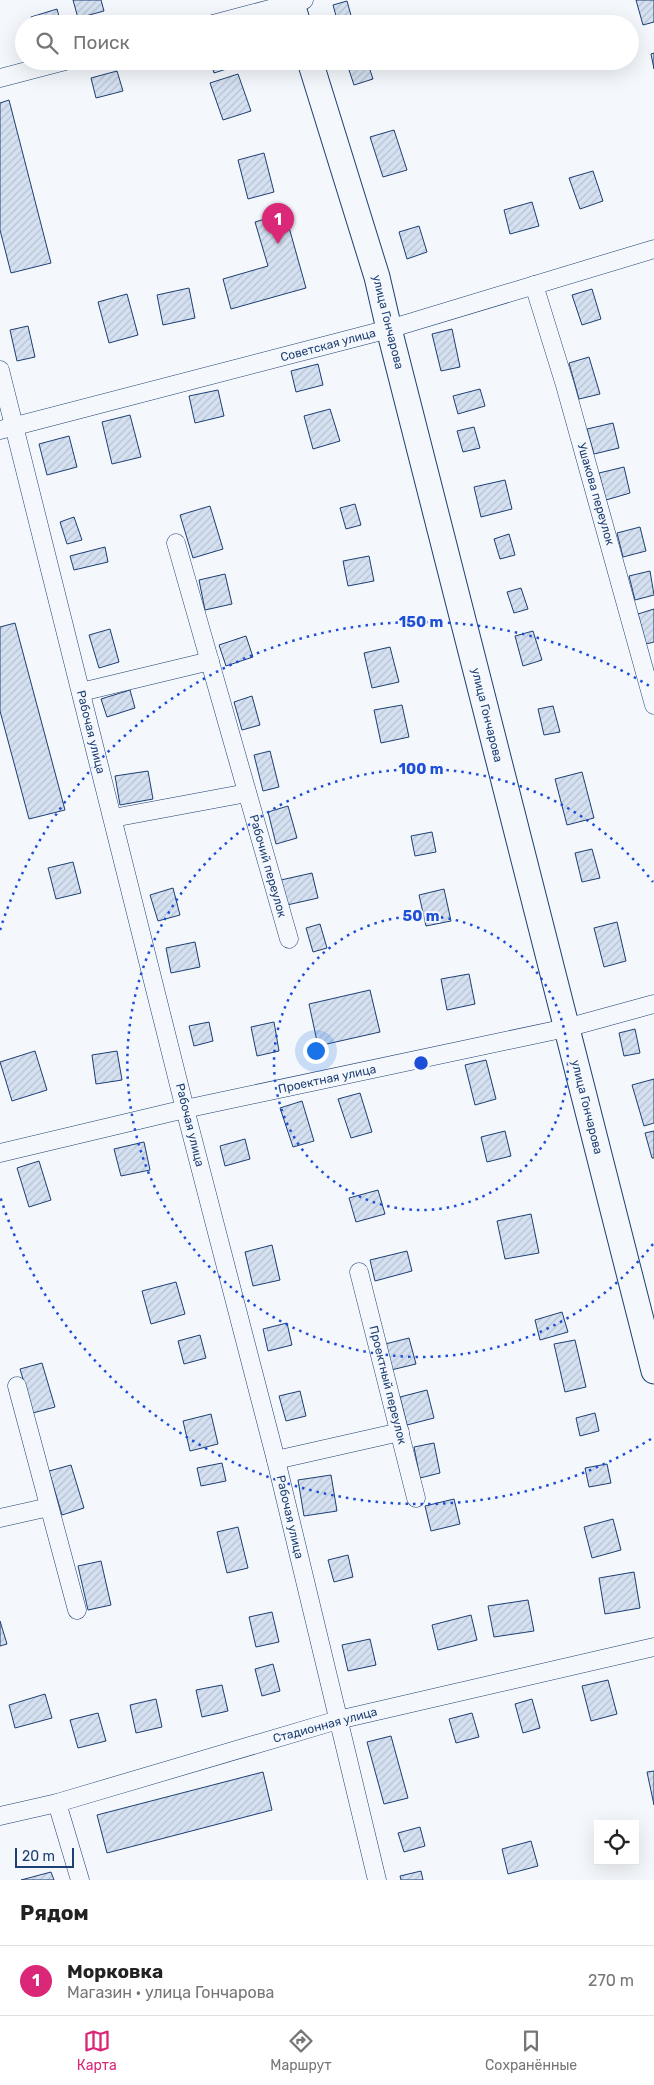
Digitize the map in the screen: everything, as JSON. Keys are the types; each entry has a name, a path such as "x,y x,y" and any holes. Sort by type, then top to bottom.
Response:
{"street":[{"path":"257,15 296,7"},
{"path":"0,78 31,70"},
{"name":"улица Гончарова","path":"313,70 378,277 389,329 654,1371"},
{"name":"Советская улица","path":"8,428 389,329 654,249"},
{"name":"Ушакова переулок","path":"534,285 568,394 654,705"},
{"name":"Рабочая улица","path":"0,370 8,428 81,692 185,1109 276,1460 377,1880"},
{"name":"Рабочий переулок","path":"176,543 289,939"},
{"path":"81,692 210,661"},
{"path":"113,818 247,793"},
{"name":"Проектная улица","path":"0,1153 185,1109 566,1028 654,1004"},
{"name":"Проектный переулок","path":"360,1272 416,1498"},
{"path":"17,1386 77,1610"},
{"path":"276,1460 400,1432"},
{"path":"0,1518 49,1507"},
{"name":"Стадионная улица","path":"0,1816 57,1802 338,1720 654,1647"},
{"path":"57,1802 80,1880"}],"building":[{"path":"73,0 101,0 104,11 89,15 77,15"},
{"path":"636,0 654,0 654,22 643,25"},
{"path":"347,1 351,15 336,15 333,5"},
{"path":"57,9 59,15 38,15"},
{"path":"654,53 654,69 651,54"},
{"path":"349,70 370,70 373,79 354,85"},
{"path":"117,71 123,91 96,98 91,78"},
{"path":"238,74 251,111 223,120 210,83"},
{"path":"9,100 51,263 11,273 0,230 0,103"},
{"path":"394,130 407,170 383,177 370,137"},
{"path":"264,153 274,192 248,199 238,160"},
{"path":"593,171 603,201 580,209 569,178"},
{"path":"532,202 539,226 510,234 504,210"},
{"path":"285,213 306,288 231,309 223,279 268,266 255,222"},
{"path":"419,226 427,252 407,259 399,232"},
{"path":"189,288 195,318 163,325 157,295"},
{"path":"592,289 601,319 582,325 572,295"},
{"path":"127,294 138,335 109,343 98,302"},
{"path":"28,326 35,357 17,361 10,330"},
{"path":"452,329 460,367 441,371 432,334"},
{"path":"589,357 600,394 579,399 569,363"},
{"path":"318,364 323,385 296,392 291,371"},
{"path":"480,389 485,406 458,414 453,396"},
{"path":"218,390 224,416 195,423 189,396"},
{"path":"330,409 340,441 313,449 304,416"},
{"path":"130,415 141,457 112,464 102,422"},
{"path":"613,423 619,448 594,454 587,429"},
{"path":"474,427 480,448 463,452 457,431"},
{"path":"69,436 77,467 47,475 39,444"},
{"path":"624,467 630,493 606,500 599,473"},
{"path":"505,480 512,509 481,517 474,487"},
{"path":"355,504 361,525 346,529 340,508"},
{"path":"210,506 223,549 193,558 180,515"},
{"path":"74,517 82,540 67,544 60,522"},
{"path":"640,527 646,551 623,557 617,533"},
{"path":"509,534 515,555 500,559 494,539"},
{"path":"105,547 108,562 74,570 70,556"},
{"path":"369,556 374,581 348,586 343,561"},
{"path":"650,571 654,595 635,600 629,576"},
{"path":"225,574 232,604 205,610 199,580"},
{"path":"521,588 528,609 514,613 507,592"},
{"path":"654,609 654,642 646,644 638,614"},
{"path":"15,623 65,810 29,819 0,711 0,627"},
{"path":"110,629 119,662 99,668 89,635"},
{"path":"533,631 542,660 523,666 515,636"},
{"path":"246,636 253,657 226,666 219,645"},
{"path":"390,647 399,682 372,688 364,653"},
{"path":"130,690 135,708 107,717 101,699"},
{"path":"252,696 260,725 242,730 234,702"},
{"path":"402,705 409,737 381,743 374,710"},
{"path":"553,706 560,732 544,735 538,709"},
{"path":"270,751 279,787 263,791 254,755"},
{"path":"148,771 153,799 120,805 115,776"},
{"path":"582,772 594,818 567,825 555,779"},
{"path":"288,806 297,838 276,844 268,812"},
{"path":"432,832 436,852 415,856 411,836"},
{"path":"592,849 600,878 582,882 575,853"},
{"path":"73,862 81,893 56,899 48,868"},
{"path":"312,873 318,898 287,905 281,880"},
{"path":"173,888 180,915 158,921 150,895"},
{"path":"444,889 451,921 426,926 419,895"},
{"path":"617,922 626,961 604,967 594,928"},
{"path":"320,924 327,948 313,952 306,928"},
{"path":"195,942 200,967 171,973 166,948"},
{"path":"469,974 475,1004 447,1010 441,979"},
{"path":"370,990 380,1032 318,1046 309,1004"},
{"path":"209,1022 213,1041 194,1046 189,1026"},
{"path":"274,1022 279,1051 257,1056 251,1027"},
{"path":"635,1029 640,1053 624,1056 619,1033"},
{"path":"35,1051 47,1090 12,1101 0,1062"},
{"path":"117,1051 122,1080 96,1084 92,1055"},
{"path":"486,1060 496,1099 475,1105 465,1065"},
{"path":"654,1079 654,1123 644,1126 632,1085"},
{"path":"360,1093 372,1132 351,1138 338,1099"},
{"path":"302,1101 314,1141 293,1147 280,1108"},
{"path":"505,1131 511,1156 487,1162 481,1137"},
{"path":"654,1131 654,1158 652,1158 645,1133"},
{"path":"245,1139 250,1159 225,1166 220,1146"},
{"path":"144,1142 150,1170 121,1176 114,1149"},
{"path":"39,1161 51,1200 29,1207 17,1168"},
{"path":"378,1190 385,1214 356,1222 349,1198"},
{"path":"531,1214 539,1253 505,1259 497,1221"},
{"path":"272,1245 280,1280 253,1286 245,1252"},
{"path":"407,1251 412,1271 375,1281 370,1260"},
{"path":"176,1282 185,1314 151,1324 142,1291"},
{"path":"562,1312 568,1332 540,1340 535,1320"},
{"path":"287,1323 292,1345 268,1351 263,1329"},
{"path":"200,1335 206,1358 184,1364 178,1341"},
{"path":"409,1338 416,1364 391,1370 385,1344"},
{"path":"575,1340 586,1387 565,1392 554,1344"},
{"path":"42,1363 55,1407 33,1413 20,1369"},
{"path":"427,1390 434,1418 407,1425 400,1397"},
{"path":"300,1391 306,1416 286,1421 279,1396"},
{"path":"595,1413 599,1431 580,1436 576,1418"},
{"path":"211,1414 218,1444 190,1451 183,1421"},
{"path":"434,1443 440,1473 420,1478 414,1447"},
{"path":"222,1463 226,1481 201,1486 197,1468"},
{"path":"607,1464 611,1483 589,1487 585,1468"},
{"path":"71,1465 84,1508 62,1515 49,1471"},
{"path":"331,1475 337,1511 304,1516 298,1480"},
{"path":"454,1499 460,1524 431,1531 425,1506"},
{"path":"613,1519 621,1550 592,1558 584,1527"},
{"path":"238,1527 248,1568 227,1573 217,1532"},
{"path":"348,1555 353,1577 334,1582 328,1560"},
{"path":"101,1561 111,1605 88,1610 78,1566"},
{"path":"634,1572 640,1608 605,1614 599,1578"},
{"path":"528,1600 534,1631 494,1637 488,1606"},
{"path":"272,1612 279,1642 256,1647 249,1617"},
{"path":"471,1615 477,1640 438,1650 432,1625"},
{"path":"0,1621 7,1644 0,1646"},
{"path":"370,1639 376,1665 348,1671 342,1645"},
{"path":"273,1664 280,1691 262,1696 255,1669"},
{"path":"608,1680 617,1714 591,1721 582,1686"},
{"path":"222,1685 228,1711 202,1717 196,1690"},
{"path":"45,1694 52,1718 15,1728 9,1705"},
{"path":"156,1699 162,1727 136,1733 130,1705"},
{"path":"532,1699 540,1728 523,1733 515,1704"},
{"path":"98,1713 106,1741 78,1748 70,1720"},
{"path":"472,1713 479,1737 456,1743 449,1719"},
{"path":"391,1736 408,1798 384,1804 367,1742"},
{"path":"654,1771 654,1805 647,1772"},
{"path":"263,1772 272,1810 107,1853 97,1815"},
{"path":"420,1827 425,1846 404,1852 398,1833"},
{"path":"531,1841 538,1866 508,1874 502,1849"},
{"path":"421,1871 423,1880 401,1880 400,1876"},
{"path":"51,1872 54,1880 21,1880"}],"place":[{"name":"Морковка","path":"278,244"}]}
